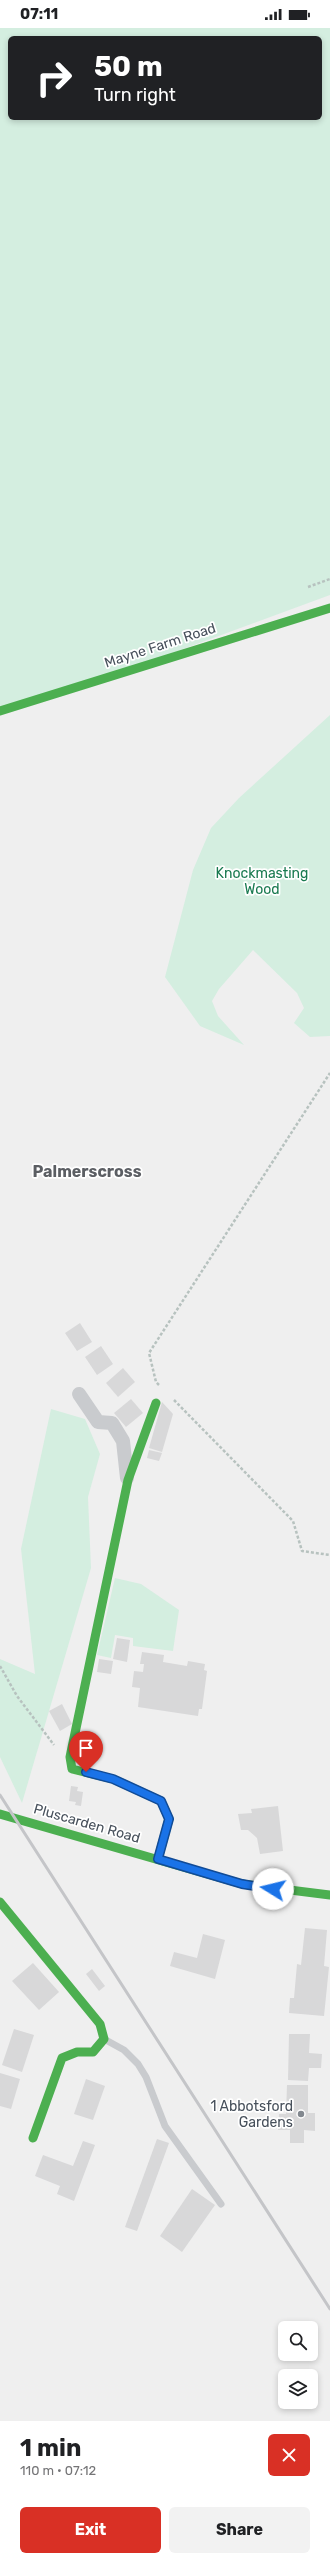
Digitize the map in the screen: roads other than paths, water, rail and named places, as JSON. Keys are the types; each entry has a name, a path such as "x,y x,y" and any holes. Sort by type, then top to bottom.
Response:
{"street":[{"name":"Mayne Farm Road","path":"0,711 330,608"},
{"path":"79,1394 98,1422 112,1423 123,1441 128,1480"},
{"path":"156,1403 128,1480 108,1584 80,1700 70,1757 72,1769 113,1779 161,1801 169,1819 158,1859"},
{"name":"Pluscarden Road","path":"0,1814 58,1829 242,1884 330,1895"},
{"path":"0,1902 100,2024 104,2039 93,2052 77,2052 62,2058 33,2138"}],"lane":[{"path":"104,2039 124,2050 138,2064 146,2077 165,2126 221,2204"}],"railway":[{"path":"0,1795 330,2309"}],"place":[{"name":"1 Abbotsford Gardens","path":"301,2114"}],"district":[{"name":"Palmerscross","path":"87,1171"}],"park label":[{"name":"Knockmasting Wood","path":"262,882"}]}
